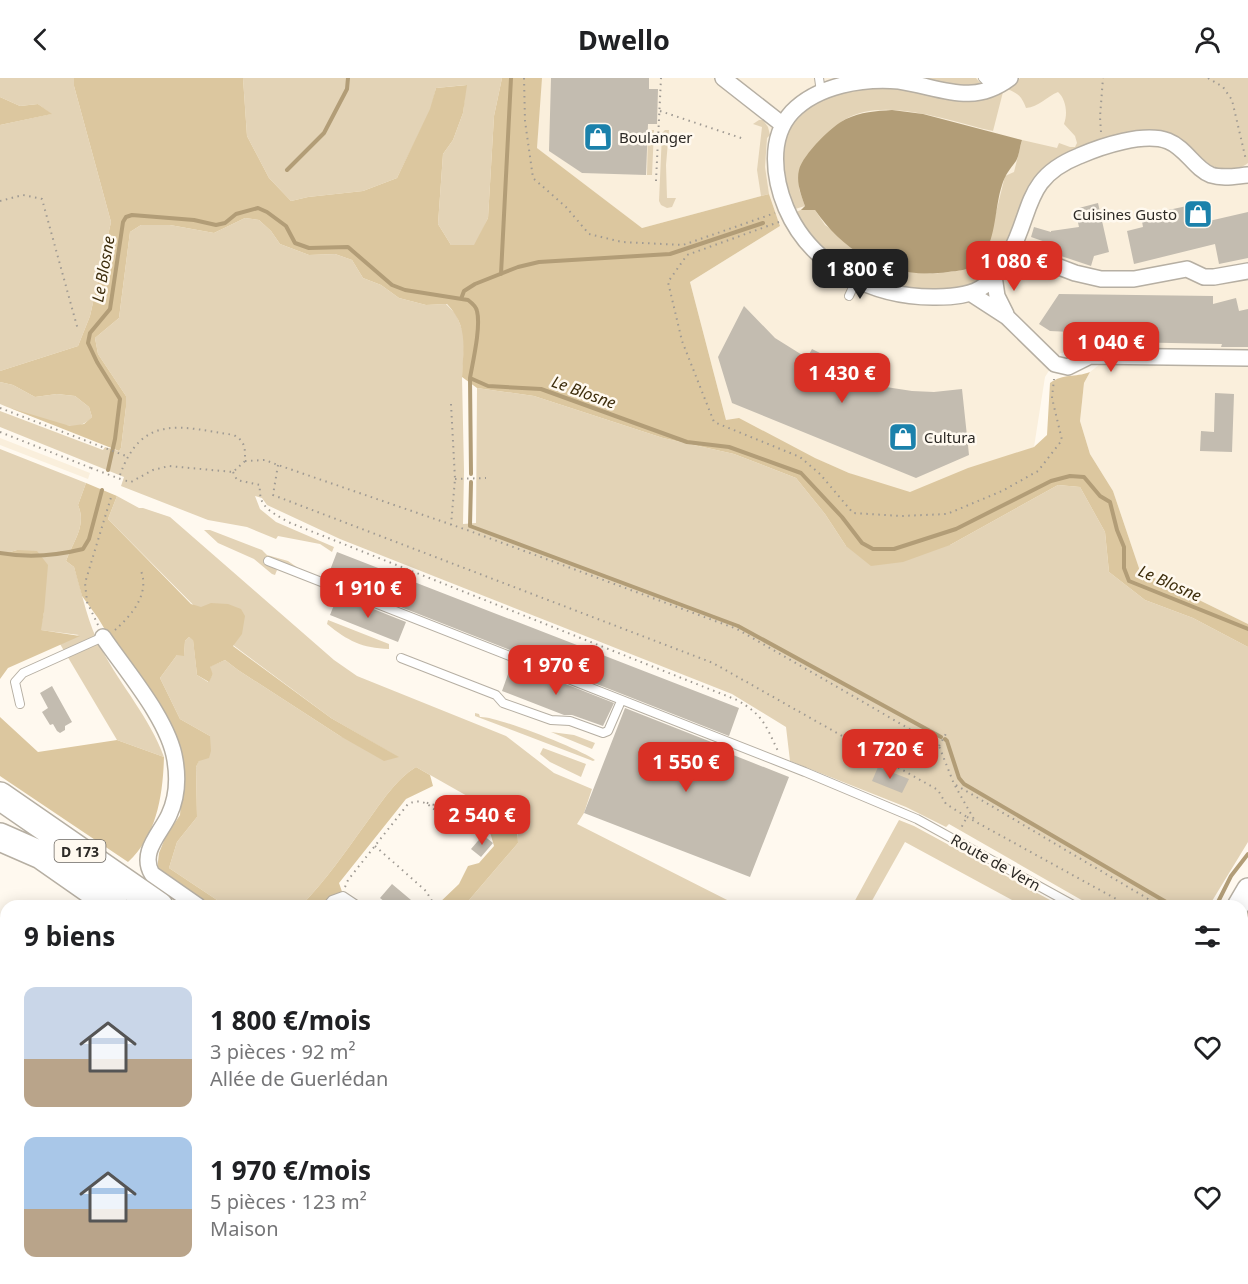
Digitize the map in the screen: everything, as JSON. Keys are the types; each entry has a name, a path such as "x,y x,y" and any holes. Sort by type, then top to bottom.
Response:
{"highway":[{"name":"D 173","path":"0,796 150,900"},
{"name":"D 173","path":"0,815 122,900"},
{"path":"0,837 41,855 105,900"}],"street":[{"path":"723,78 783,125"},
{"path":"1009,78 995,88 972,94 956,94 879,79 820,85 792,112 783,125 777,145 775,172 788,214 818,255 856,281 886,291 923,298 970,293 984,286 1000,272 1012,249 1032,195 1042,179 1060,164 1079,155 1140,138 1161,138 1181,148 1211,175 1228,177 1248,175"},
{"path":"1012,249 1075,273 1101,279 1134,279 1186,269 1204,277 1248,271"},
{"path":"994,276 997,296 1007,317"},
{"path":"970,293 1007,317 1055,364 1068,367 1090,356 1248,358"},
{"path":"103,637 169,736 177,778 175,793 169,815 149,852 150,869 152,874 189,900"}],"lane":[{"path":"983,78 991,82 1009,78"},
{"path":"849,296 856,281"},
{"name":"Route de Vern","path":"268,561 785,764 917,819 1064,900"},
{"path":"20,704 15,682 23,673 103,637"},
{"path":"401,658 496,695 503,703 551,720 570,721 603,733 608,731 621,701"},
{"path":"332,900 343,896 349,900"}],"path":[{"path":"524,78 525,121 532,178 566,207 589,234 622,242 683,245 788,214"},
{"path":"656,182 661,78"},
{"path":"1103,78 1100,117 1101,139 1105,147"},
{"path":"1208,78 1223,87 1232,99 1247,165"},
{"path":"660,111 744,139"},
{"path":"0,201 23,195 42,199 78,330"},
{"path":"788,214 687,255 668,282 682,342 714,422 800,456 820,474 853,513 901,516 948,514 1002,491 1038,471 1062,440 1052,398 1055,364"},
{"path":"450,404 455,478 451,525"},
{"path":"0,408 127,456"},
{"path":"120,475 127,456 136,443 153,432 178,427 234,435 244,443 246,462"},
{"path":"0,432 131,482 153,470 169,466 233,472 246,462 266,460 737,629 939,746 954,784 975,821"},
{"path":"278,465 273,495 714,663 938,790 946,804 967,817 1118,900"},
{"path":"233,472 237,480 260,485 259,497 266,508 288,522 736,700 749,707 764,720 785,764"},
{"path":"455,478 486,478"},
{"path":"112,494 85,583 87,602 103,637 116,630 139,603 143,589 141,571"},
{"path":"939,746 947,732"},
{"path":"954,784 1150,900"},
{"path":"343,896 348,880 408,804 414,801 424,802 466,814 471,824 469,829 463,833 450,828 431,806 424,802"},
{"path":"954,839 967,817"},
{"path":"375,846 426,891 431,900"}],"shaded area":[{"path":"0,78 74,78 74,86 111,222 90,316 78,346 0,371 0,125 51,114 38,104 20,106 0,97"},
{"path":"74,78 243,78 247,136 269,178 291,201 363,191 397,178 430,109 436,88 467,85 463,113 453,140 443,154 438,224 451,245 474,245 488,218 494,116 502,78 542,78 537,148 642,228 769,194 780,226 690,282 726,420 739,418 849,473 910,492 968,468 1034,447 1047,435 1050,383 1060,378 1090,372 1084,383 1080,421 1090,454 1113,491 1140,571 1248,624 1248,647 1193,618 1145,600 1109,572 1105,532 1080,487 1058,485 950,545 903,562 871,566 846,546 825,514 796,478 734,454 663,438 534,396 477,388 462,377 462,330 459,321 447,304 426,305 399,298 381,285 363,278 352,260 335,254 309,255 280,244 259,220 245,218 214,233 170,225 141,225 130,232 119,318 95,338 98,354 126,396 119,451 10,408 70,426 84,424 92,417 89,407 75,396 57,394 35,397 13,385 0,382 0,371 78,346 90,316 111,222 74,86"},
{"path":"243,78 502,78 494,116 488,218 475,245 451,245 438,224 443,154 453,140 463,113 466,85 436,88 431,109 397,178 363,191 291,201 269,178 247,136"},
{"path":"539,78 1248,78 1248,354 1060,353 1045,377 1034,447 905,497 726,420 690,282 780,226 769,194 642,228 537,148"},
{"path":"920,78 976,78 981,84 963,88"},
{"path":"1020,78 1248,78 1248,163 1230,170 1212,166 1172,135 1155,130 1134,132 1064,154 1045,169 992,274 965,289 902,290 861,276 826,253 809,235 794,213 803,209 815,210 825,225 884,266 930,274 958,271 977,263 987,249 1005,176 1014,172 1022,140 1057,148 1059,143 1075,147 1077,143 1075,136 1064,124 1066,107 1061,95 1058,92 1035,106 1026,108 1019,96 1007,89"},
{"path":"885,85 967,101 983,99 1003,92 993,131 898,110 860,113 844,120 825,139 799,178 799,189 805,206 792,210 780,163 791,125 811,106 834,93"},
{"path":"0,97 20,106 38,104 52,114 0,125"},
{"path":"892,110 923,114 1022,140 1017,159 1006,175 999,194 989,245 972,267 964,270 928,273 890,268 856,252 827,226 815,210 801,210 805,206 799,184 799,170 806,156 819,141 846,119 863,113"},
{"path":"763,120 770,135 767,138 765,167 769,194 761,196 757,170 762,127 753,124"},
{"path":"648,130 654,130 652,175 647,175"},
{"path":"669,130 666,165 667,198 676,198 672,207 667,208 659,201 662,133"},
{"path":"245,218 259,220 280,244 309,255 335,254 352,260 363,278 381,285 399,298 426,305 446,304 456,314 465,337 462,377 463,524 476,523 477,388 534,396 663,438 734,454 796,478 825,514 846,546 950,545 1058,485 1080,487 1105,532 1109,572 1145,600 1193,618 1248,647 1248,842 1213,900 1082,900 949,824 946,827 906,807 790,761 786,727 732,694 340,539 267,505 262,498 255,496 260,509 276,522 334,547 332,552 320,544 278,536 276,539 247,527 208,520 121,486 124,477 0,427 0,411 103,450 105,447 119,451 126,396 98,354 95,338 119,318 130,232 141,225 170,225 214,233"},
{"path":"1100,364 1248,367 1248,624 1140,571 1113,491 1090,454 1080,421 1084,383 1090,372"},
{"path":"0,382 13,385 35,397 57,394 75,396 89,407 92,417 83,424 71,426 46,421 15,410 0,404"},
{"path":"0,438 90,473 88,479 0,445"},
{"path":"0,449 86,483 78,505 80,527 66,561 74,567 97,640 143,715 164,757 117,740 60,644 79,635 40,630 44,612 17,550 0,555"},
{"path":"86,483 117,496 108,519 191,604 201,607 211,603 228,604 241,609 245,616 242,634 233,646 331,718 399,757 384,761 340,736 225,660 210,667 213,674 209,682 197,675 193,640 189,637 185,641 184,656 177,655 160,678 180,719 210,736 211,751 209,758 199,761 196,767 197,817 177,842 169,868 217,900 199,900 157,870 159,853 165,838 180,815 182,786 179,753 98,618 82,596 74,567 66,561 80,527 78,505"},
{"path":"117,496 139,508 170,517 334,660 357,676 506,736 554,773 592,789 584,813 577,824 727,900 469,900 518,843 518,830 513,822 416,767 389,792 336,865 306,900 217,900 169,868 177,842 197,817 196,767 210,736 180,719 160,678 177,655 184,655 185,641 189,637 193,639 197,675 208,682 213,674 209,667 225,660 340,736 398,757 331,718 233,645 108,519"},
{"path":"204,530 210,530 262,550 267,555 288,561 301,570 267,564 277,570 275,575 272,574 254,559 218,543"},
{"path":"17,550 37,551 48,565 41,630 80,636 8,668 0,679 0,555"},
{"path":"328,620 389,644 389,649 356,642 327,624"},
{"path":"475,713 480,717 502,721 538,734 595,760 475,716"},
{"path":"0,717 38,752 117,740 164,757 160,800 152,827 138,852 128,862 0,776"},
{"path":"551,732 574,735 595,743 592,749"},
{"path":"543,748 586,764 581,777 550,762 540,754"},
{"path":"416,767 430,775 433,786 406,799 339,883 345,900 306,900 336,865 389,792"},
{"path":"497,813 507,819 516,828 518,843 469,900 442,900 459,884 468,866 479,863 494,846 487,822"},
{"path":"899,820 1050,900 1012,900 905,842 872,900 855,900"}],"building":[{"name":"Boulanger","path":"551,78 649,78 649,89 658,89 657,124 648,124 646,175 582,173 549,151"},
{"path":"1205,202 1209,221 1248,212 1248,258 1219,264 1215,244 1134,264 1127,231 1143,227 1141,216"},
{"path":"1098,203 1109,252 1094,256 1091,266 1055,254 1057,246 1031,237 1034,227 1051,232 1079,227 1075,209"},
{"path":"1059,294 1213,296 1213,304 1236,298 1239,311 1248,309 1248,347 1221,347 1222,344 1071,341 1071,332 1050,331 1039,324"},
{"path":"744,306 775,338 807,358 812,349 826,356 822,366 847,377 873,385 912,391 934,392 962,389 969,455 916,478 732,403 718,357"},
{"path":"1215,393 1234,394 1232,452 1200,451 1201,431 1214,432"},
{"path":"337,552 739,708 729,736 327,578"},
{"path":"338,595 406,622 398,642 330,615"},
{"path":"512,663 614,703 603,726 572,715 564,715 502,691"},
{"path":"52,686 72,722 60,733 53,724 50,725 42,712 48,708 40,693"},
{"path":"625,708 724,747 723,751 789,777 750,877 584,813"},
{"path":"878,767 909,779 902,793 872,781"},
{"path":"483,835 493,843 481,857 471,849"},
{"path":"392,884 411,900 382,900 380,898"}],"waterway":[{"path":"287,170 324,133 347,89 348,78"},
{"path":"501,274 511,78"},
{"name":"Le Blosne","path":"108,470 120,399 88,343 90,333 110,309 123,222 126,217 132,215 194,220 216,225 225,223 236,214 258,208 286,226 295,243 309,248 348,247 392,285 405,290 471,302 476,309 478,326 470,378 488,386 541,389 687,442 729,447 801,473 842,517 862,543 873,549 894,549 956,529 1051,481 1070,476 1084,477 1100,496 1110,502 1124,547 1124,568 1129,581 1248,629"},
{"path":"461,299 464,291 475,284 518,267 539,262 670,254 763,223"},
{"path":"470,378 471,474"},
{"path":"471,482 470,526 738,626 941,737"},
{"name":"Le Blosne","path":"0,553 42,556 83,549 89,539 102,490"},
{"path":"945,739 959,778 964,784 1163,900"},
{"path":"1219,900 1231,876 1248,854"}],"place":[{"name":"Boulanger","path":"598,137"},
{"name":"Cuisines Gusto","path":"1198,214"},
{"name":"Cultura","path":"903,437"}]}
